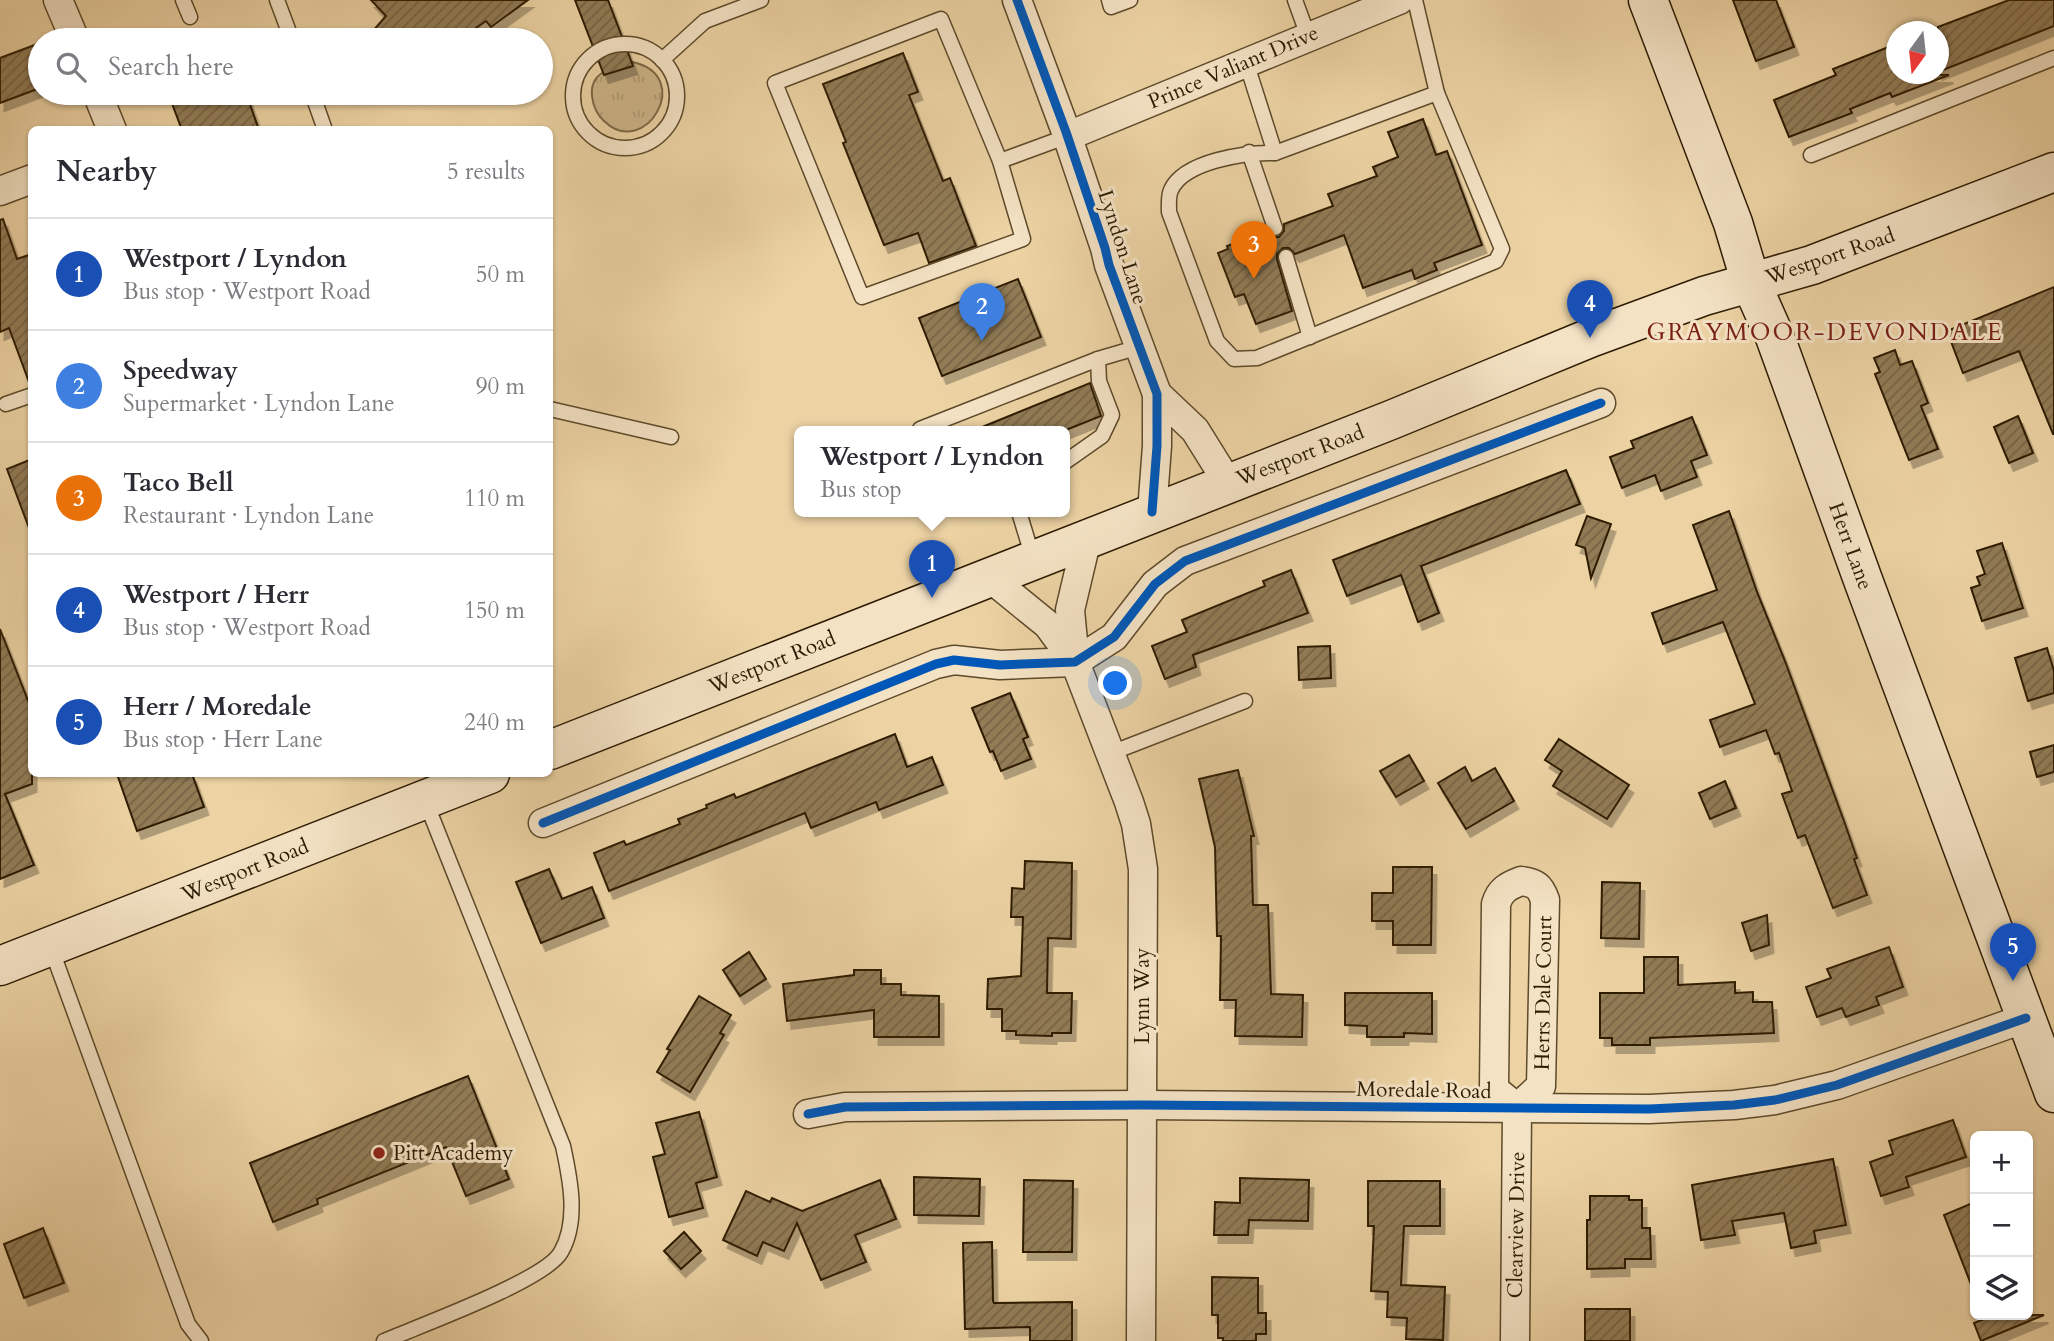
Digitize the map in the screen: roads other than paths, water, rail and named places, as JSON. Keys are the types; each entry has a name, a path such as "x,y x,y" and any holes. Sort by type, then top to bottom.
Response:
{"main road":[{"name":"Herr Lane","path":"1648,0 2054,1093"},
{"name":"Westport Road","path":"553,749 1391,420 1590,338 1704,296 1812,264 2054,172"},
{"name":"Westport Road","path":"0,966 482,777"}],"street":[{"path":"58,0 70,28"},
{"name":"Lyndon Lane","path":"1017,0 1068,136 1105,248 1108,265 1157,394 1157,446 1152,512"},
{"name":"Prince Valiant Drive","path":"1068,136 1399,0"},
{"path":"102,105 110,126"},
{"path":"0,191 28,180"},
{"name":"Lyndon Lane","path":"1157,394 1195,430 1228,483"},
{"path":"543,823 936,664 954,660 1000,665 1075,662 1114,637 1154,584 1185,561 1601,403"},
{"name":"Lynn Way","path":"1075,662 1070,610 1087,538"},
{"name":"Lynn Way","path":"989,577 1048,625 1075,662 1136,824 1143,869 1141,1341"},
{"name":"Herrs Dale Court","path":"1521,881 1534,883 1541,889 1545,900 1545,913 1541,1086 1517,1108 1494,1089 1496,904 1500,893 1521,881"},
{"name":"Moredale Road","path":"808,1114 845,1107 1142,1105 1649,1109 1734,1105 1775,1100 1837,1085 2026,1018"},
{"name":"Clearview Drive","path":"1515,1341 1517,1108"}],"lane":[{"path":"183,0 190,18"},
{"path":"277,0 288,28"},
{"path":"662,60 705,21 761,0"},
{"path":"1109,0 1111,7 1130,0"},
{"path":"1295,0 1308,36"},
{"path":"1415,0 1437,93 1502,249 1496,261 1257,358 1234,359 1217,341 1169,212 1170,191 1187,170 1249,152 1275,153 1437,93"},
{"path":"941,19 1000,161 1023,239 862,297 775,83 941,19"},
{"path":"628,44 645,48 662,60 671,71 677,88 677,106 671,123 659,136 644,145 627,149 603,143 584,128 576,113 575,81 583,66 595,54 610,47 628,44"},
{"path":"1811,155 2054,58"},
{"path":"1246,62 1275,153"},
{"path":"316,105 324,126"},
{"path":"1000,161 1068,136"},
{"path":"1249,152 1275,228"},
{"path":"1286,257 1310,337"},
{"path":"928,426 1098,359 1139,346"},
{"path":"1070,458 1102,436 1112,415 1099,381 1098,359"},
{"path":"6,404 28,396"},
{"path":"553,410 671,437"},
{"path":"1021,517 1034,559"},
{"path":"1111,753 1245,701"},
{"path":"384,1341 526,1280 561,1254 571,1226 569,1175 563,1146 425,799"},
{"path":"50,946 188,1324 201,1341"}],"place":[{"name":"Taco Bell","path":"1254,279"},
{"name":"Westport / Herr","path":"1590,338"},
{"name":"Speedway","path":"982,341"},
{"name":"Westport / Lyndon","path":"932,598"},
{"name":"Herr / Moredale","path":"2013,981"},
{"name":"Pitt Academy","path":"379,1153"}],"district":[{"name":"GRAYMOOR-DEVONDALE","path":"1825,332"}]}
